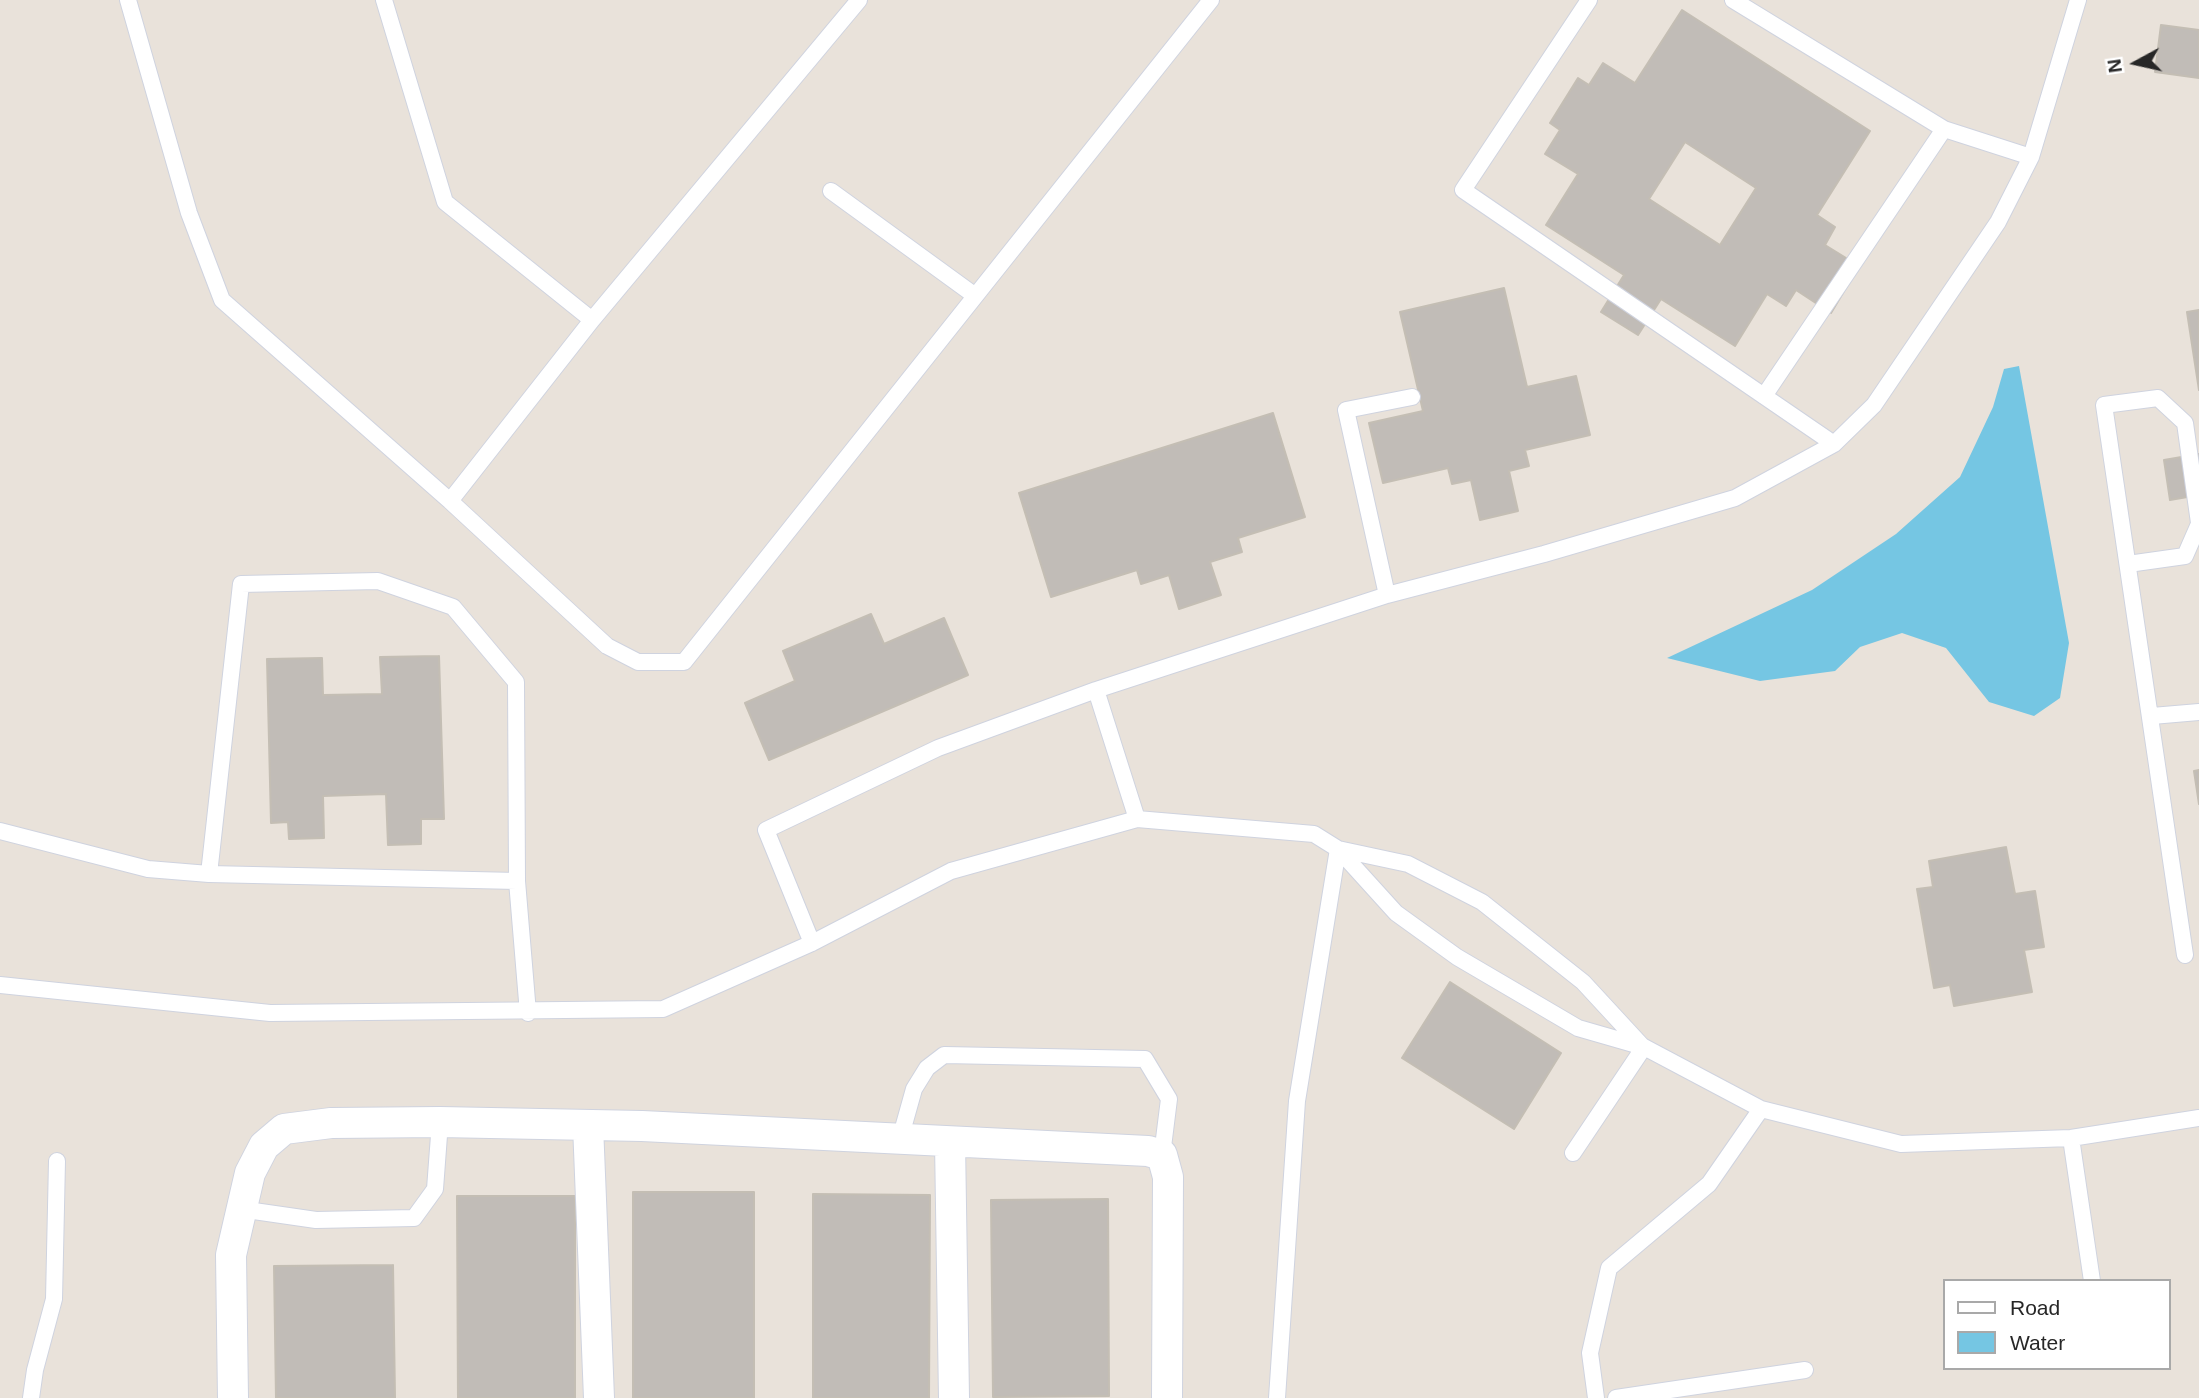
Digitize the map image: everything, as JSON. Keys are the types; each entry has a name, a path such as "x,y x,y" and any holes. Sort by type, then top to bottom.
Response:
{"street":[{"path":"233,1398 231,1255 250,1173 264,1146 284,1129 331,1124 440,1122 588,1125 900,1139 1148,1151 1162,1155 1168,1177 1167,1398"},
{"path":"588,1125 599,1398"},
{"path":"950,1142 954,1398"}],"lane":[{"path":"128,0 189,213 222,300 450,500 607,646 638,662 684,662 974,295 1212,0"},
{"path":"384,0 444,202 592,320"},
{"path":"450,500 592,320 859,0"},
{"path":"1589,0 1464,190 1834,444"},
{"path":"1733,0 1944,130 2031,157"},
{"path":"812,943 766,830 938,748 1097,690 1387,595 1735,498 1834,444 1874,405 1998,222 2031,157 2078,0"},
{"path":"1764,396 1944,130"},
{"path":"831,191 974,295"},
{"path":"1387,595 1346,410 1412,397"},
{"path":"2128,564 2185,556 2199,524 2185,423 2158,398 2104,405 2185,954"},
{"path":"209,874 241,584 378,581 453,607 516,682 517,881 528,1013"},
{"path":"1097,690 1138,819"},
{"path":"2152,716 2199,712"},
{"path":"0,985 270,1013 528,1013 663,1009 812,943 951,871 1138,819 1314,834 1338,849 1396,913 1457,957 1578,1028 1644,1047 1762,1109 1901,1144 2071,1139 2199,1118"},
{"path":"0,831 148,869 209,874 517,881"},
{"path":"1338,849 1408,864 1482,902 1583,982 1644,1047"},
{"path":"1276,1398 1297,1101 1338,849"},
{"path":"1573,1153 1644,1047"},
{"path":"900,1139 914,1088 927,1068 944,1055 1145,1059 1169,1099 1162,1155"},
{"path":"1596,1398 1590,1353 1609,1268 1709,1184 1762,1109"},
{"path":"240,1209 316,1220 414,1218 435,1189 440,1122"},
{"path":"2071,1139 2092,1279"},
{"path":"31,1398 35,1370 54,1299 57,1161"},
{"path":"1616,1398 1805,1370"}],"water":[{"path":"2019,366 2069,643 2060,698 2034,716 1989,702 1946,648 1902,633 1860,647 1835,671 1760,681 1667,658 1812,590 1896,534 1960,477 1993,407 2004,369"}],"building":[{"path":"1682,10 1870,131 1817,215 1835,227 1825,245 1859,266 1831,313 1796,290 1786,306 1767,294 1735,346 1661,299 1638,335 1601,312 1624,275 1546,225 1578,174 1545,154 1560,130 1550,123 1578,78 1589,85 1603,63 1635,83","holes":["1685,142 1756,188 1720,245 1649,199"]},
{"path":"2161,25 2199,30 2199,78 2155,72"},
{"path":"1504,288 1527,387 1576,376 1590,435 1525,450 1529,466 1509,471 1518,511 1480,520 1471,480 1452,484 1448,468 1383,483 1369,423 1423,411 1400,312"},
{"path":"2199,310 2199,390 2187,312"},
{"path":"1273,413 1305,517 1238,538 1242,552 1210,562 1221,595 1179,609 1169,575 1141,584 1137,570 1051,597 1019,493"},
{"path":"2199,454 2199,495 2170,500 2164,460"},
{"path":"871,614 884,644 944,618 968,675 769,760 745,703 795,681 783,651"},
{"path":"439,656 444,819 421,819 421,844 388,845 386,794 323,796 324,838 289,839 288,822 271,823 267,659 322,658 323,695 382,694 380,657"},
{"path":"2199,770 2199,804 2194,771"},
{"path":"2006,847 2015,894 2035,891 2044,947 2024,950 2032,992 1954,1006 1950,985 1934,988 1917,889 1933,887 1929,861"},
{"path":"1450,982 1561,1053 1514,1129 1402,1058"},
{"path":"633,1192 754,1192 754,1398 633,1398"},
{"path":"813,1194 930,1195 929,1398 813,1398"},
{"path":"457,1196 575,1196 575,1398 458,1398"},
{"path":"1108,1199 1109,1396 993,1397 991,1200"},
{"path":"393,1265 395,1398 276,1398 274,1266"}]}
